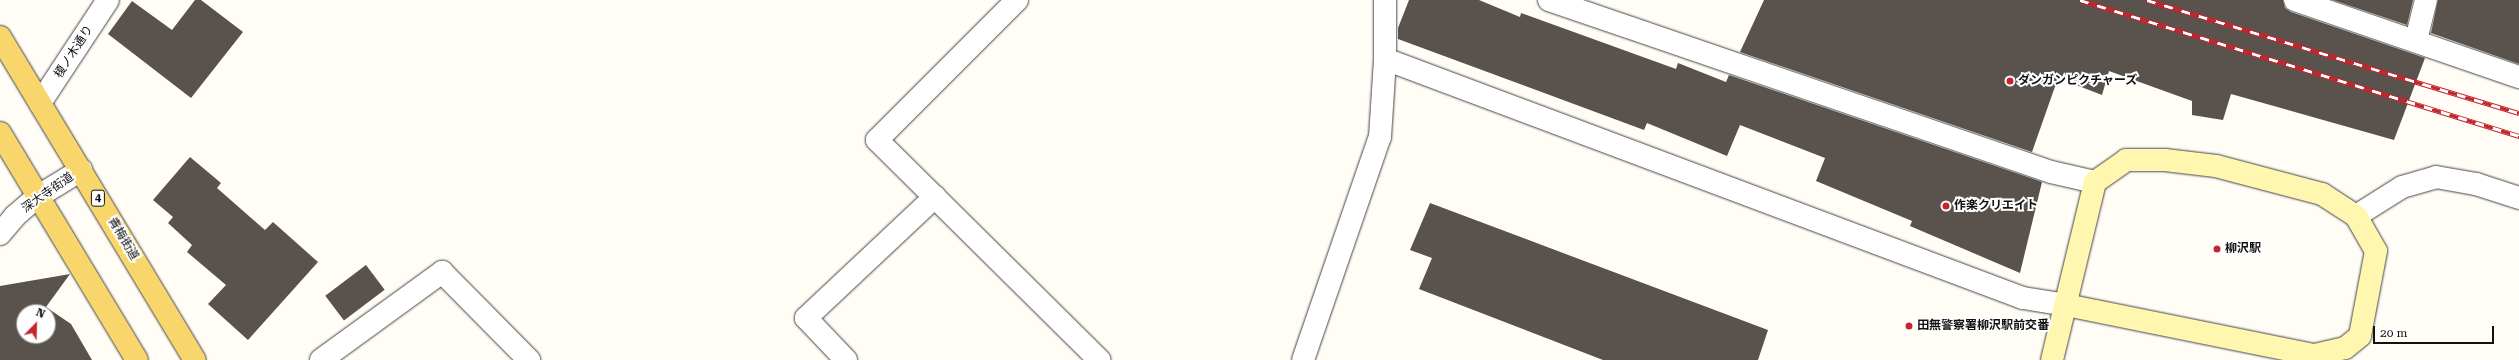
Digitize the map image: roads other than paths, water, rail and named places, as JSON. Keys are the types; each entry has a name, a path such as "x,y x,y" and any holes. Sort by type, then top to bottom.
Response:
{"main road":[{"name":"青梅街道","path":"0,37 195,360"},
{"path":"0,133 37,198 137,360"}],"street":[{"name":"榎ノ木通り","path":"40,103 108,0"},
{"path":"1018,0 876,140 1099,360"},
{"path":"1303,360 1380,137 1385,59 1385,0"},
{"path":"1549,0 2051,172 2096,182"},
{"path":"2295,0 2416,40 2519,77"},
{"path":"2416,40 2426,0"},
{"path":"1385,59 2023,298 2067,305 2314,355 2345,348 2360,336 2376,251 2356,216 2322,194 2216,166 2165,160 2126,160 2096,182 2067,305 2052,360"},
{"name":"深大寺街道","path":"0,234 15,216 37,198 81,170"},
{"path":"2356,216 2402,187 2436,177 2476,184 2519,198"},
{"path":"846,360 806,318 935,197"},
{"path":"321,360 442,272 529,360"}],"railway":[{"path":"2080,0 2519,136"},
{"path":"2147,0 2519,113"}],"place":[{"name":"ダンガンピクチャーズ","path":"2010,81"},
{"name":"作楽クリエイト","path":"1946,206"},
{"name":"柳沢駅","path":"2217,249"},
{"name":"田無警察署柳沢駅前交番","path":"1909,326"}]}
